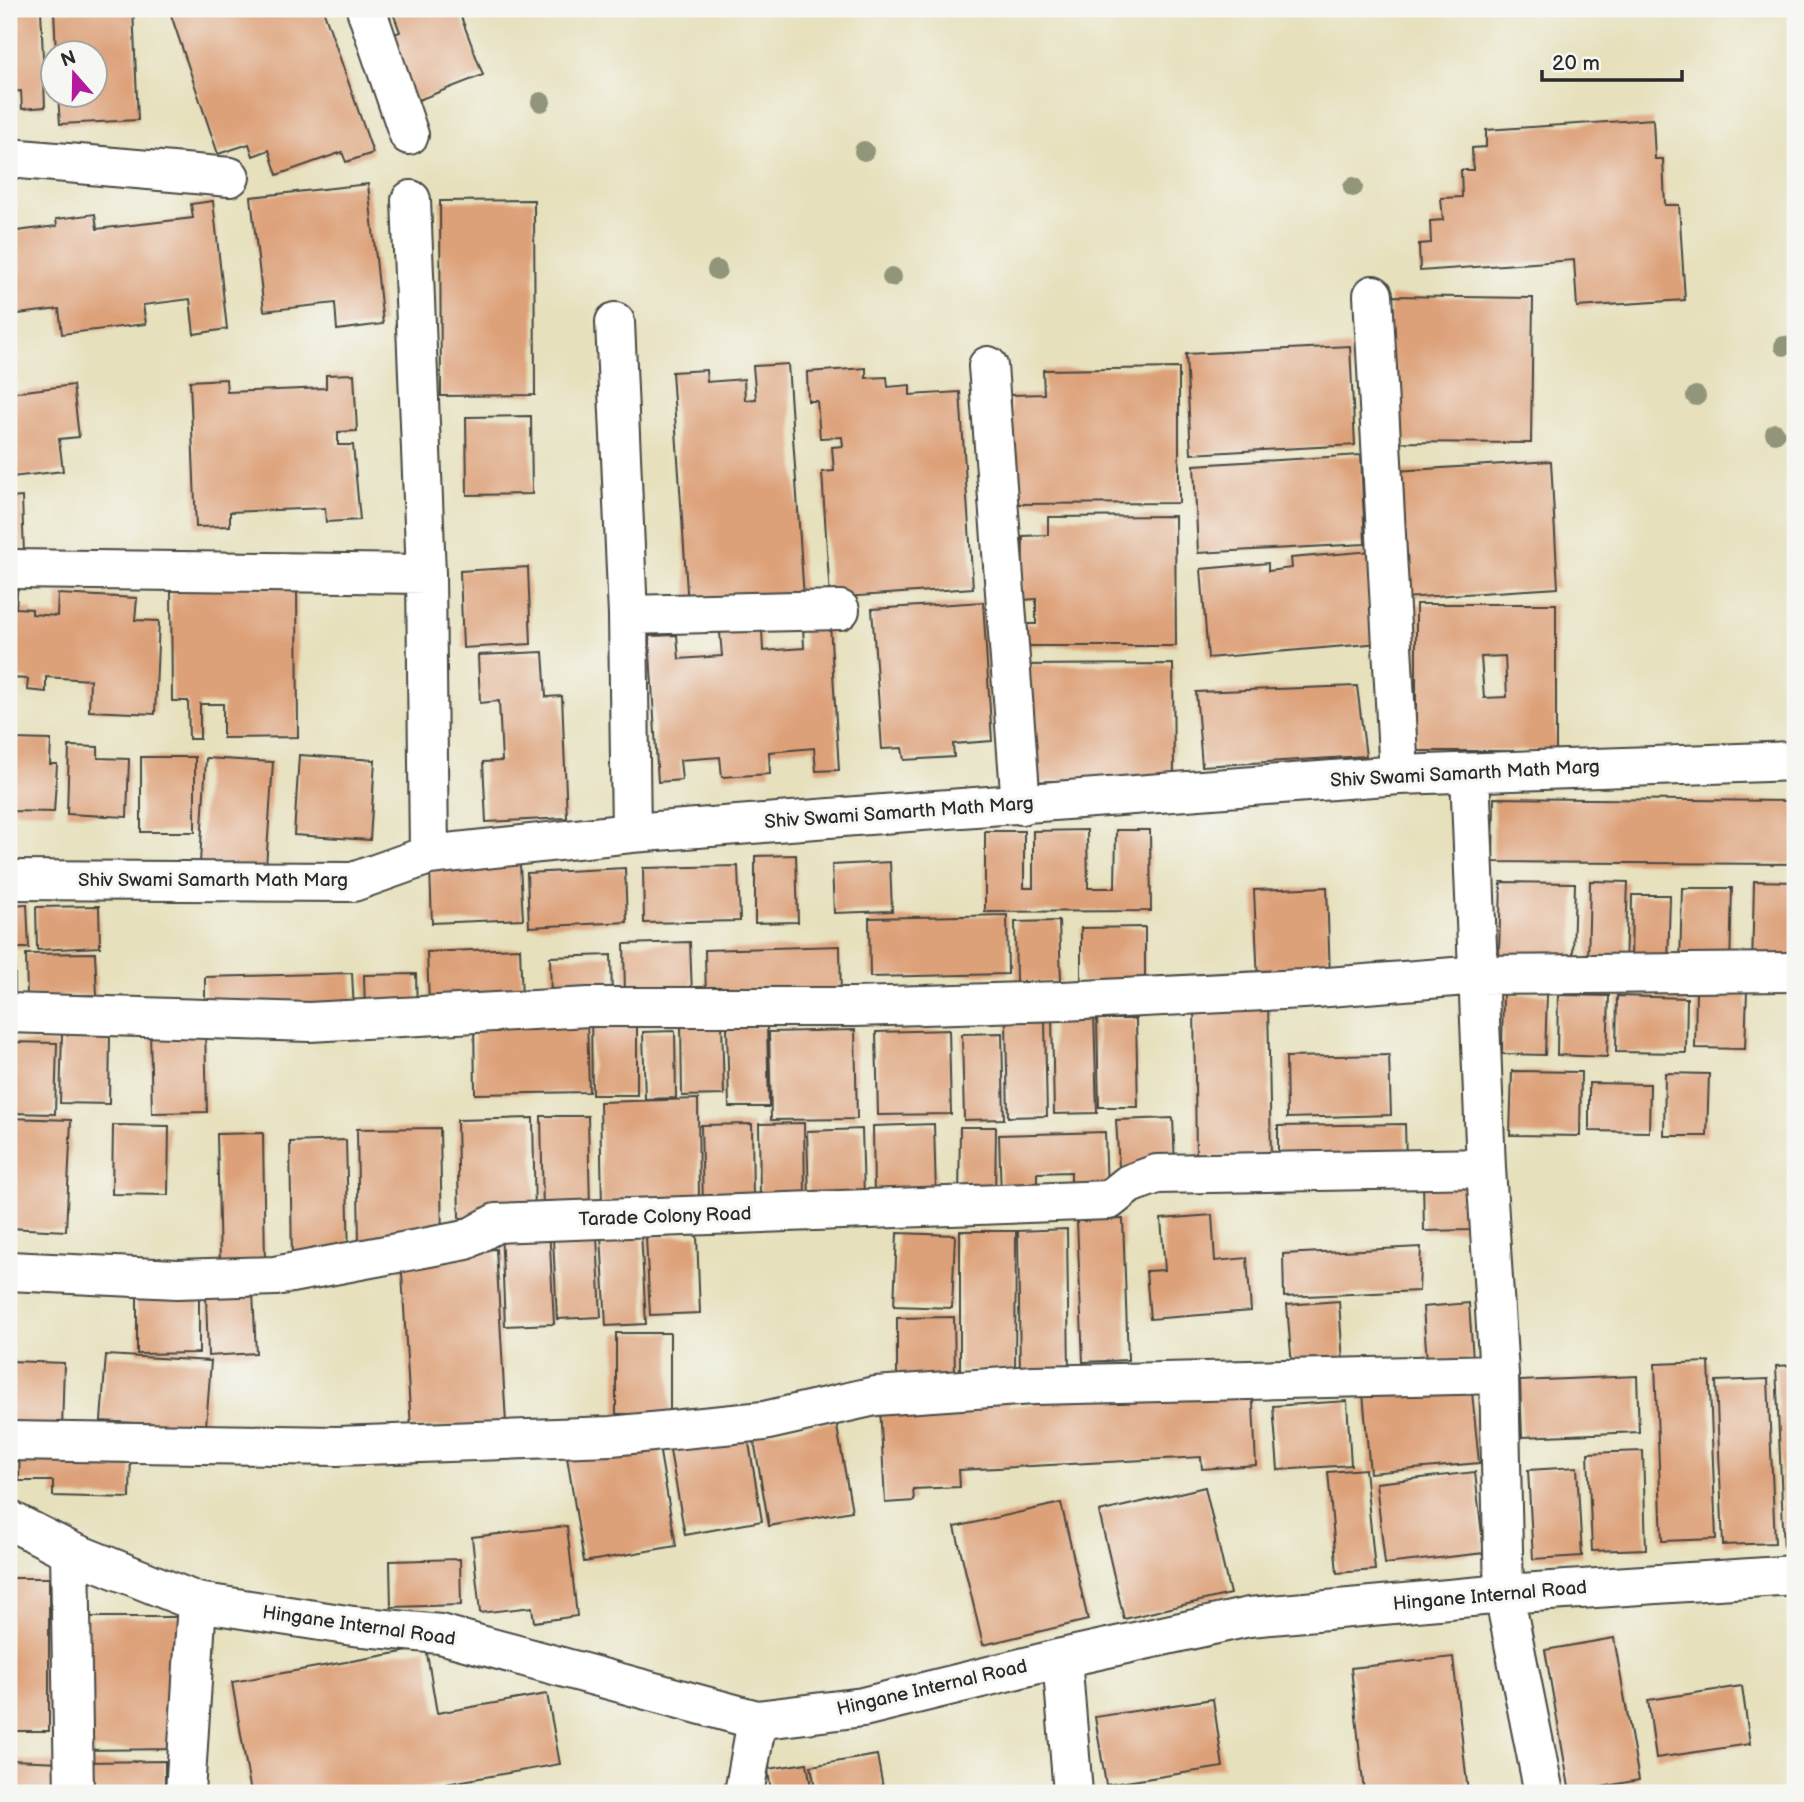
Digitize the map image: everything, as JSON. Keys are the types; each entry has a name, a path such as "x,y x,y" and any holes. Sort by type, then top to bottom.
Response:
{"street":[{"path":"366,9 410,135"},
{"path":"9,158 230,177"},
{"path":"411,200 426,574 429,855"},
{"path":"1373,295 1399,775"},
{"path":"615,322 628,615 631,833"},
{"path":"988,366 1021,805"},
{"path":"9,569 426,574"},
{"path":"628,615 840,610"},
{"name":"Shiv Swami Samarth Math Marg","path":"9,880 353,882 429,855 631,833 1399,775 1795,761"},
{"path":"1470,773 1486,1168 1499,1374 1504,1594 1544,1793"},
{"path":"9,1013 309,1022 589,1007 853,1007 1063,1002 1303,989 1479,975 1795,972"},
{"name":"Tarade Colony Road","path":"9,1270 177,1279 275,1276 466,1240 496,1223 1109,1200 1129,1184 1157,1174 1197,1171 1322,1173 1486,1168"},
{"path":"9,1441 337,1446 611,1436 764,1421 875,1396 1034,1385 1499,1374"},
{"name":"Hingane Internal Road","path":"9,1520 70,1551 197,1602 353,1626 440,1634 757,1720 863,1707 1062,1658 1249,1617 1504,1594 1795,1575"},
{"path":"70,1551 74,1793"},
{"path":"185,1793 197,1602"},
{"path":"1062,1658 1073,1793"},
{"path":"744,1793 757,1720"}],"building":[{"path":"9,9 41,9 42,38 38,38 38,108 22,109 21,91 9,92"},
{"path":"133,9 138,120 60,124 59,108 108,108 108,38 55,38 54,11"},
{"path":"169,9 323,9 373,153 346,162 342,152 277,175 269,150 253,156 249,144 218,154"},
{"path":"375,9 458,9 483,75 411,103 386,37 400,32 393,13 388,15"},
{"path":"1653,119 1655,159 1663,159 1665,205 1679,205 1685,300 1577,307 1574,260 1420,271 1419,244 1431,243 1430,221 1443,220 1441,198 1462,197 1461,170 1473,170 1472,148 1486,147 1486,130"},
{"path":"368,184 383,324 337,330 335,303 264,311 251,197"},
{"path":"534,200 535,395 441,396 440,201"},
{"path":"213,201 227,329 194,334 190,299 143,305 146,324 62,334 59,309 9,315 9,232 57,226 56,219 95,214 97,229 193,218 191,204"},
{"path":"1390,296 1533,298 1531,443 1388,442"},
{"path":"1350,346 1355,445 1191,454 1186,354"},
{"path":"788,364 804,598 688,606 672,372 706,370 707,382 744,379 745,400 756,399 753,366"},
{"path":"866,368 866,378 887,377 888,387 910,385 910,395 960,392 973,588 830,598 822,472 834,471 832,447 843,446 842,437 820,438 817,401 808,401 807,372"},
{"path":"1179,368 1179,503 1011,504 1011,395 1044,394 1043,370"},
{"path":"354,374 357,431 338,432 338,445 353,445 360,520 326,522 325,508 230,512 230,526 196,527 190,381 226,379 227,392 326,388 326,375"},
{"path":"73,385 79,437 59,439 63,471 12,477 9,466 9,393"},
{"path":"531,416 532,494 467,495 466,417"},
{"path":"1361,455 1365,544 1198,553 1194,465"},
{"path":"1551,461 1558,588 1404,598 1396,471"},
{"path":"22,497 24,555 9,556 9,498"},
{"path":"1175,516 1176,646 1018,646 1018,624 1036,624 1036,599 1022,600 1023,536 1048,535 1048,517"},
{"path":"1372,551 1380,643 1208,658 1201,569 1268,563 1268,571 1292,568 1291,558"},
{"path":"528,567 531,644 463,648 460,571"},
{"path":"9,580 18,581 16,608 32,609 32,614 57,616 58,594 137,598 135,620 159,621 155,714 89,711 90,680 46,677 46,692 27,690 28,679 9,678"},
{"path":"297,586 298,737 223,738 223,704 200,704 200,739 189,739 188,701 172,701 171,588"},
{"path":"983,602 992,741 953,744 954,757 904,760 902,748 882,749 872,609"},
{"path":"1416,604 1556,604 1556,751 1416,751","holes":["1505,656 1507,697 1484,698 1481,657"]},
{"path":"830,624 839,770 816,771 814,748 769,752 770,774 722,777 720,757 680,760 682,780 658,782 649,636 677,635 679,659 722,656 720,632 762,629 763,651 804,648 803,626"},
{"path":"543,652 546,697 562,696 567,818 486,822 483,762 502,761 499,701 480,703 478,655"},
{"path":"1173,664 1174,777 1026,782 1020,665"},
{"path":"1357,686 1366,756 1202,766 1196,692"},
{"path":"9,725 14,725 13,739 51,740 50,764 57,764 54,812 9,811"},
{"path":"69,746 98,747 98,758 129,759 127,817 67,814"},
{"path":"299,755 375,760 370,840 294,835"},
{"path":"141,757 195,757 195,832 141,832"},
{"path":"206,758 273,762 266,867 200,863"},
{"path":"1494,798 1795,801 1795,864 1493,862"},
{"path":"1087,830 1088,888 1115,888 1116,830 1150,830 1151,911 985,912 985,831 1024,831 1024,888 1033,888 1033,831"},
{"path":"796,855 798,922 755,923 755,856"},
{"path":"890,862 892,911 834,913 832,865"},
{"path":"520,865 523,919 432,923 430,869"},
{"path":"738,866 740,921 644,923 643,868"},
{"path":"625,868 627,922 529,927 527,873"},
{"path":"1590,881 1628,882 1625,964 1588,963"},
{"path":"1754,881 1795,882 1795,971 1752,970"},
{"path":"1501,882 1575,883 1573,956 1499,955"},
{"path":"1327,887 1330,979 1258,983 1254,890"},
{"path":"1682,888 1732,888 1730,967 1680,966"},
{"path":"1632,895 1670,895 1668,968 1631,968"},
{"path":"27,904 29,948 9,948 9,905"},
{"path":"99,906 100,947 37,950 36,907"},
{"path":"1007,915 1008,974 870,977 869,918"},
{"path":"1059,921 1061,982 1016,983 1015,922"},
{"path":"1145,927 1145,981 1081,982 1081,928"},
{"path":"690,942 692,994 625,996 624,944"},
{"path":"840,946 841,999 706,1002 705,950"},
{"path":"520,948 522,999 429,1003 427,952"},
{"path":"9,952 15,952 15,993 9,993"},
{"path":"95,953 97,995 27,997 26,954"},
{"path":"611,955 612,997 551,998 550,957"},
{"path":"352,973 354,1012 205,1015 205,977"},
{"path":"416,974 417,1012 365,1012 364,975"},
{"path":"1696,990 1747,991 1745,1049 1695,1048"},
{"path":"1503,994 1547,994 1545,1055 1502,1054"},
{"path":"1558,995 1609,996 1607,1057 1557,1055"},
{"path":"1617,996 1687,998 1686,1053 1616,1052"},
{"path":"1268,1002 1271,1156 1196,1157 1194,1003"},
{"path":"637,1010 637,1095 592,1095 591,1011"},
{"path":"1094,1014 1097,1113 1054,1114 1052,1015"},
{"path":"587,1017 589,1092 475,1094 474,1020"},
{"path":"1097,1019 1136,1019 1138,1107 1099,1107"},
{"path":"1045,1021 1047,1116 1008,1117 1006,1022"},
{"path":"681,1022 722,1022 724,1095 682,1096"},
{"path":"205,1027 207,1112 152,1113 150,1029"},
{"path":"727,1027 767,1027 769,1107 729,1107"},
{"path":"855,1030 857,1119 771,1120 769,1032"},
{"path":"949,1030 951,1114 878,1115 876,1032"},
{"path":"675,1031 676,1098 645,1099 643,1032"},
{"path":"1002,1033 1004,1119 964,1120 962,1034"},
{"path":"62,1034 110,1034 109,1104 60,1103"},
{"path":"9,1042 57,1043 55,1114 9,1113"},
{"path":"1389,1055 1391,1115 1287,1118 1286,1057"},
{"path":"1512,1071 1581,1072 1580,1136 1510,1135"},
{"path":"1665,1073 1709,1074 1707,1136 1664,1136"},
{"path":"1589,1083 1650,1084 1649,1132 1589,1131"},
{"path":"698,1099 699,1204 602,1206 600,1102"},
{"path":"541,1116 588,1116 590,1210 543,1211"},
{"path":"9,1118 71,1120 66,1231 9,1228"},
{"path":"533,1118 535,1216 459,1218 457,1120"},
{"path":"1173,1118 1175,1166 1119,1168 1116,1120"},
{"path":"804,1123 805,1197 760,1198 759,1124"},
{"path":"752,1124 753,1202 703,1204 701,1125"},
{"path":"934,1124 936,1195 874,1197 873,1126"},
{"path":"1405,1124 1406,1162 1278,1165 1278,1126"},
{"path":"113,1125 169,1126 168,1195 112,1194"},
{"path":"960,1127 996,1127 995,1199 959,1199"},
{"path":"440,1128 442,1242 359,1245 357,1129"},
{"path":"862,1129 864,1197 809,1198 807,1131"},
{"path":"1105,1132 1107,1193 1071,1194 1071,1172 1037,1173 1037,1196 1001,1197 999,1135"},
{"path":"263,1133 265,1265 220,1265 217,1134"},
{"path":"346,1140 349,1256 292,1257 290,1142"},
{"path":"1472,1179 1473,1230 1424,1231 1423,1180"},
{"path":"1212,1215 1215,1261 1247,1258 1251,1311 1150,1319 1146,1271 1165,1270 1161,1219"},
{"path":"1123,1219 1128,1360 1083,1362 1077,1221"},
{"path":"549,1226 554,1324 505,1326 501,1228"},
{"path":"1067,1229 1069,1374 1020,1375 1018,1231"},
{"path":"960,1231 1016,1231 1015,1371 960,1371"},
{"path":"641,1232 646,1324 606,1326 601,1235"},
{"path":"897,1233 955,1235 952,1308 894,1306"},
{"path":"697,1235 700,1313 650,1315 646,1237"},
{"path":"597,1236 601,1317 557,1319 553,1238"},
{"path":"1421,1247 1419,1291 1284,1297 1283,1254"},
{"path":"496,1249 506,1423 411,1429 401,1256"},
{"path":"253,1292 256,1353 208,1356 206,1295"},
{"path":"137,1295 199,1295 199,1353 137,1354"},
{"path":"1339,1301 1343,1363 1292,1367 1287,1305"},
{"path":"1469,1303 1473,1359 1427,1362 1423,1307"},
{"path":"954,1317 955,1377 897,1378 897,1318"},
{"path":"616,1333 670,1333 670,1414 616,1414"},
{"path":"106,1355 211,1361 206,1427 101,1421"},
{"path":"9,1361 64,1363 62,1431 9,1429"},
{"path":"1709,1362 1716,1539 1662,1541 1655,1364"},
{"path":"1795,1365 1795,1549 1784,1549 1776,1366"},
{"path":"1637,1376 1639,1432 1522,1437 1520,1381"},
{"path":"1768,1379 1775,1543 1723,1545 1716,1381"},
{"path":"1471,1382 1479,1463 1370,1473 1363,1393"},
{"path":"1252,1384 1256,1465 1202,1469 1201,1457 959,1470 960,1487 913,1489 914,1501 885,1503 880,1406 1009,1396 1009,1406 1037,1404 1036,1394"},
{"path":"1347,1401 1351,1465 1278,1470 1273,1406"},
{"path":"836,1421 852,1511 769,1526 753,1435"},
{"path":"747,1431 762,1521 685,1535 669,1445"},
{"path":"658,1441 676,1546 584,1562 567,1457"},
{"path":"20,1445 131,1448 130,1498 53,1496 53,1481 19,1481"},
{"path":"1643,1451 1646,1549 1592,1551 1588,1453"},
{"path":"1577,1467 1582,1556 1533,1559 1528,1470"},
{"path":"1365,1469 1375,1570 1337,1573 1328,1472"},
{"path":"1475,1472 1484,1553 1385,1564 1376,1483"},
{"path":"1205,1487 1230,1594 1124,1619 1099,1512"},
{"path":"1061,1503 1088,1620 983,1645 955,1527"},
{"path":"567,1526 577,1616 534,1622 532,1607 480,1613 472,1537"},
{"path":"460,1559 461,1605 391,1607 390,1561"},
{"path":"9,1578 49,1578 49,1731 9,1731"},
{"path":"81,1617 182,1617 182,1749 81,1750"},
{"path":"1614,1638 1639,1780 1570,1793 1545,1650"},
{"path":"426,1648 437,1713 547,1694 560,1764 394,1793 251,1793 232,1682"},
{"path":"1453,1657 1468,1793 1364,1793 1351,1668"},
{"path":"1742,1686 1750,1744 1656,1758 1648,1700"},
{"path":"1213,1699 1223,1767 1106,1785 1095,1717"},
{"path":"877,1755 884,1793 816,1793 811,1766"},
{"path":"9,1760 63,1762 62,1793 9,1793"},
{"path":"165,1761 165,1793 83,1793 83,1762"},
{"path":"807,1763 812,1793 771,1793 768,1769"}]}
